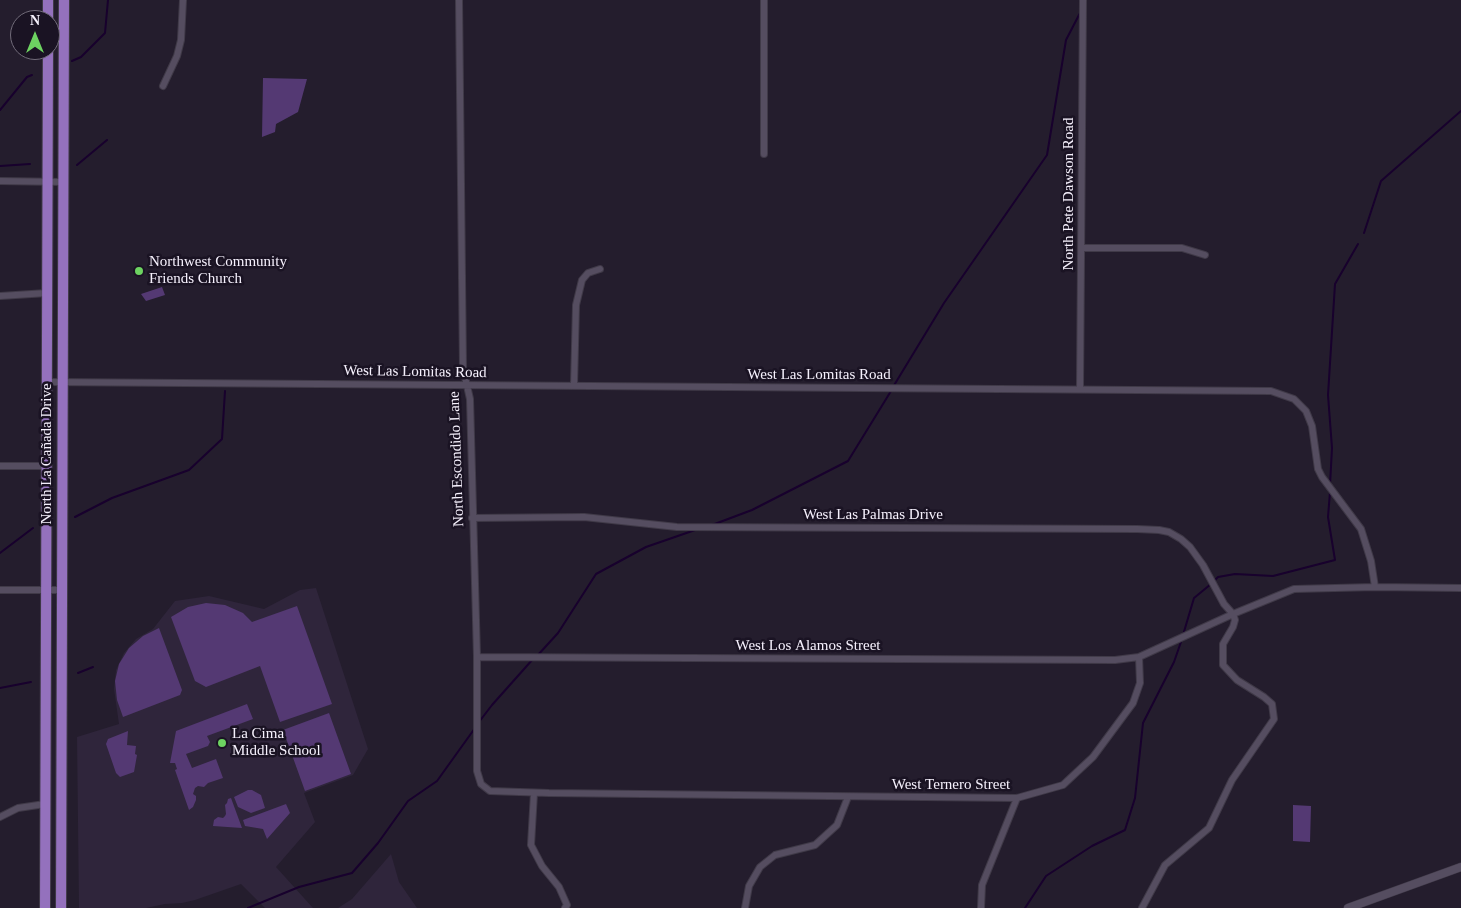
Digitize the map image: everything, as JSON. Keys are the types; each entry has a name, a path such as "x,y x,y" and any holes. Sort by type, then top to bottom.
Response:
{"main road":[{"name":"North La Cañada Drive","path":"61,908 64,0"},
{"name":"North La Cañada Drive","path":"45,908 48,60"}],"street":[{"path":"162,86 177,56 181,40 183,0"},
{"name":"North Escondido Lane","path":"459,0 463,368 470,399 477,657 477,771 481,784 490,791"},
{"path":"764,0 764,154"},
{"name":"North Pete Dawson Road","path":"1080,389 1083,0"},
{"path":"0,181 63,182"},
{"path":"1081,248 1182,248 1205,255"},
{"path":"574,386 576,305 582,280 588,273 600,269"},
{"path":"0,296 47,293"},
{"name":"West Las Lomitas Road","path":"47,382 1271,391 1294,399 1301,404 1310,419 1318,467 1322,477 1361,529 1371,561 1375,587"},
{"path":"0,466 46,466"},
{"name":"West Las Palmas Drive","path":"472,518 584,517 677,526 1159,530 1169,532 1190,547 1224,604 1233,614"},
{"path":"1139,657 1233,614 1294,589 1375,587 1461,588"},
{"path":"0,590 62,590"},
{"path":"1142,908 1165,865 1209,828 1232,780 1274,719 1272,704 1237,680 1223,664 1223,644 1235,624 1233,614"},
{"name":"West Los Alamos Street","path":"477,657 1115,660 1139,657"},
{"name":"West Ternero Street","path":"490,791 1017,798 1063,785 1093,757 1133,703 1140,682 1139,657"},
{"path":"534,793 531,845 542,866 559,887 567,905 565,908"},
{"path":"745,908 749,886 760,867 775,855 815,845 838,825 848,797"},
{"path":"981,908 982,885 1017,798"},
{"path":"0,817 18,808 45,804"},
{"path":"1348,908 1461,867"}],"shaded area":[{"path":"263,78 307,79 298,112 276,124 275,132 262,137"},
{"path":"162,287 165,295 146,301 141,294"},
{"name":"La Cima Middle School","path":"316,588 368,749 353,775 304,793 315,822 276,867 313,908 265,908 241,884 182,903 146,908 79,908 77,737 119,724 114,689 116,670 124,653 136,639 153,629 175,601 209,596 264,609 300,590"},
{"path":"206,603 225,605 243,613 252,622 297,606 332,704 280,722 260,666 206,687 195,681 171,617 188,607"},
{"path":"159,628 182,690 180,695 123,717 117,700 115,681 119,664 129,648 143,636"},
{"path":"247,704 253,719 207,736 210,742 208,746 186,754 192,768 216,759 223,778 208,783 204,787 198,786 195,788 193,794 196,796 196,800 193,807 189,810 175,770 177,769 175,763 170,763 176,731"},
{"path":"329,713 351,774 305,791 283,730"},
{"path":"128,731 127,745 136,746 135,754 137,755 134,772 120,777 116,773 106,744 108,739"},
{"path":"248,790 261,795 265,808 251,813 238,807 234,797"},
{"path":"231,798 242,828 213,826 214,820 225,816 225,805 228,799"},
{"path":"286,804 290,813 267,839 263,829 245,826 243,820"},
{"path":"1293,805 1311,806 1310,842 1293,841"},
{"path":"391,854 399,882 417,908 338,908 352,899"}],"waterway":[{"path":"72,61 81,57 105,33 108,0"},
{"path":"893,387 944,303 1047,155 1066,40 1080,13"},
{"path":"0,110 27,77 32,75"},
{"path":"1364,233 1381,181 1461,111"},
{"path":"77,165 107,140"},
{"path":"0,166 30,164"},
{"path":"1330,485 1332,448 1328,395 1335,284 1358,244"},
{"path":"75,517 112,498 189,470 222,439 225,391"},
{"path":"712,525 752,510 848,461 891,391"},
{"path":"1214,581 1218,577 1235,574 1273,576 1335,560 1328,517 1330,492"},
{"path":"0,553 33,528"},
{"path":"537,656 558,633 596,574 646,547 698,529"},
{"path":"1183,635 1194,598 1211,584"},
{"path":"1025,908 1046,876 1092,846 1125,830 1135,798 1143,723 1174,662 1182,639"},
{"path":"479,722 533,659"},
{"path":"78,673 93,667"},
{"path":"0,688 31,682"},
{"path":"248,908 299,887 352,873 378,843 408,801 437,781 475,728"}],"place":[{"name":"Northwest Community Friends Church","path":"139,271"},
{"name":"La Cima Middle School","path":"222,743"}]}
